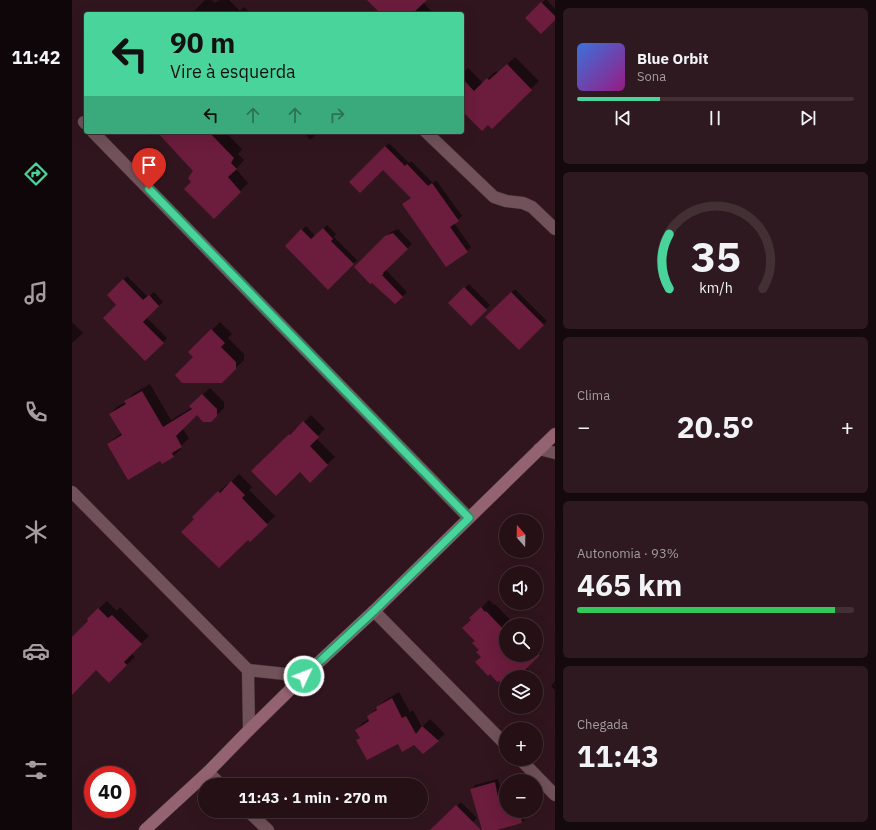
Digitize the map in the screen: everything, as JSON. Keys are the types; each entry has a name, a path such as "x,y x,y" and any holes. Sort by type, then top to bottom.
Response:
{"street":[{"path":"96,134 469,518"},
{"path":"428,134 494,197 506,201 523,203 532,207 555,230"},
{"path":"145,830 208,772 304,676 374,611 555,434"},
{"path":"539,449 555,453"},
{"path":"72,492 248,670 304,676"},
{"path":"374,611 499,738"},
{"path":"248,670 249,730"},
{"path":"527,766 555,795"},
{"path":"208,772 214,778"},
{"path":"255,818 268,830"}],"building":[{"path":"367,0 427,0 414,12 379,12"},
{"path":"541,2 555,16 555,20 541,34 525,18"},
{"path":"507,64 532,90 492,129 488,125 482,131 464,113 464,80 474,91 487,78 489,80"},
{"path":"159,134 211,134 234,158 231,163 237,169 228,177 241,192 214,219 184,189 191,182 188,178 193,171"},
{"path":"385,146 405,166 407,164 428,186 432,183 459,221 450,227 468,252 446,267 402,204 411,198 383,170 360,193 349,182"},
{"path":"323,228 333,239 331,241 354,264 328,290 285,246 301,229 311,239"},
{"path":"393,233 408,249 382,275 403,297 395,304 372,283 370,284 354,267 385,236"},
{"path":"123,279 143,300 149,295 159,306 143,322 164,343 145,361 103,318 116,305 107,295"},
{"path":"464,287 487,310 471,326 448,303"},
{"path":"511,292 544,325 519,350 485,317"},
{"path":"211,329 225,343 221,347 236,362 236,369 222,383 182,383 175,375 193,357 188,352"},
{"path":"142,391 163,427 192,409 189,406 202,394 217,409 217,416 211,422 203,422 197,415 176,436 182,447 172,453 174,457 162,464 160,461 128,480 107,444 122,435 109,414 126,404 124,401"},
{"path":"303,421 319,437 310,446 328,465 310,483 300,472 276,496 251,471"},
{"path":"231,481 245,495 242,498 268,525 250,542 248,540 219,568 181,532 194,519 192,517 218,491 220,493"},
{"path":"481,607 499,625 499,662 533,662 525,670 499,670 499,681 497,682 490,674 488,676 475,662 481,657 476,652 479,650 472,643 475,641 462,628 471,620 469,618"},
{"path":"98,608 108,618 112,615 142,644 124,662 127,665 109,683 96,670 72,695 72,637 88,621 87,619"},
{"path":"392,698 402,718 406,716 416,734 422,726 439,741 423,754 414,745 402,752 398,744 367,760 356,740 360,738 355,730 369,721 367,716 377,710 376,707"},
{"path":"495,782 499,797 499,818 521,818 522,823 497,830 482,830 470,789"},
{"path":"456,805 481,830 430,830"}],"route":[{"path":"149,189 469,518 374,611 304,676"}]}
